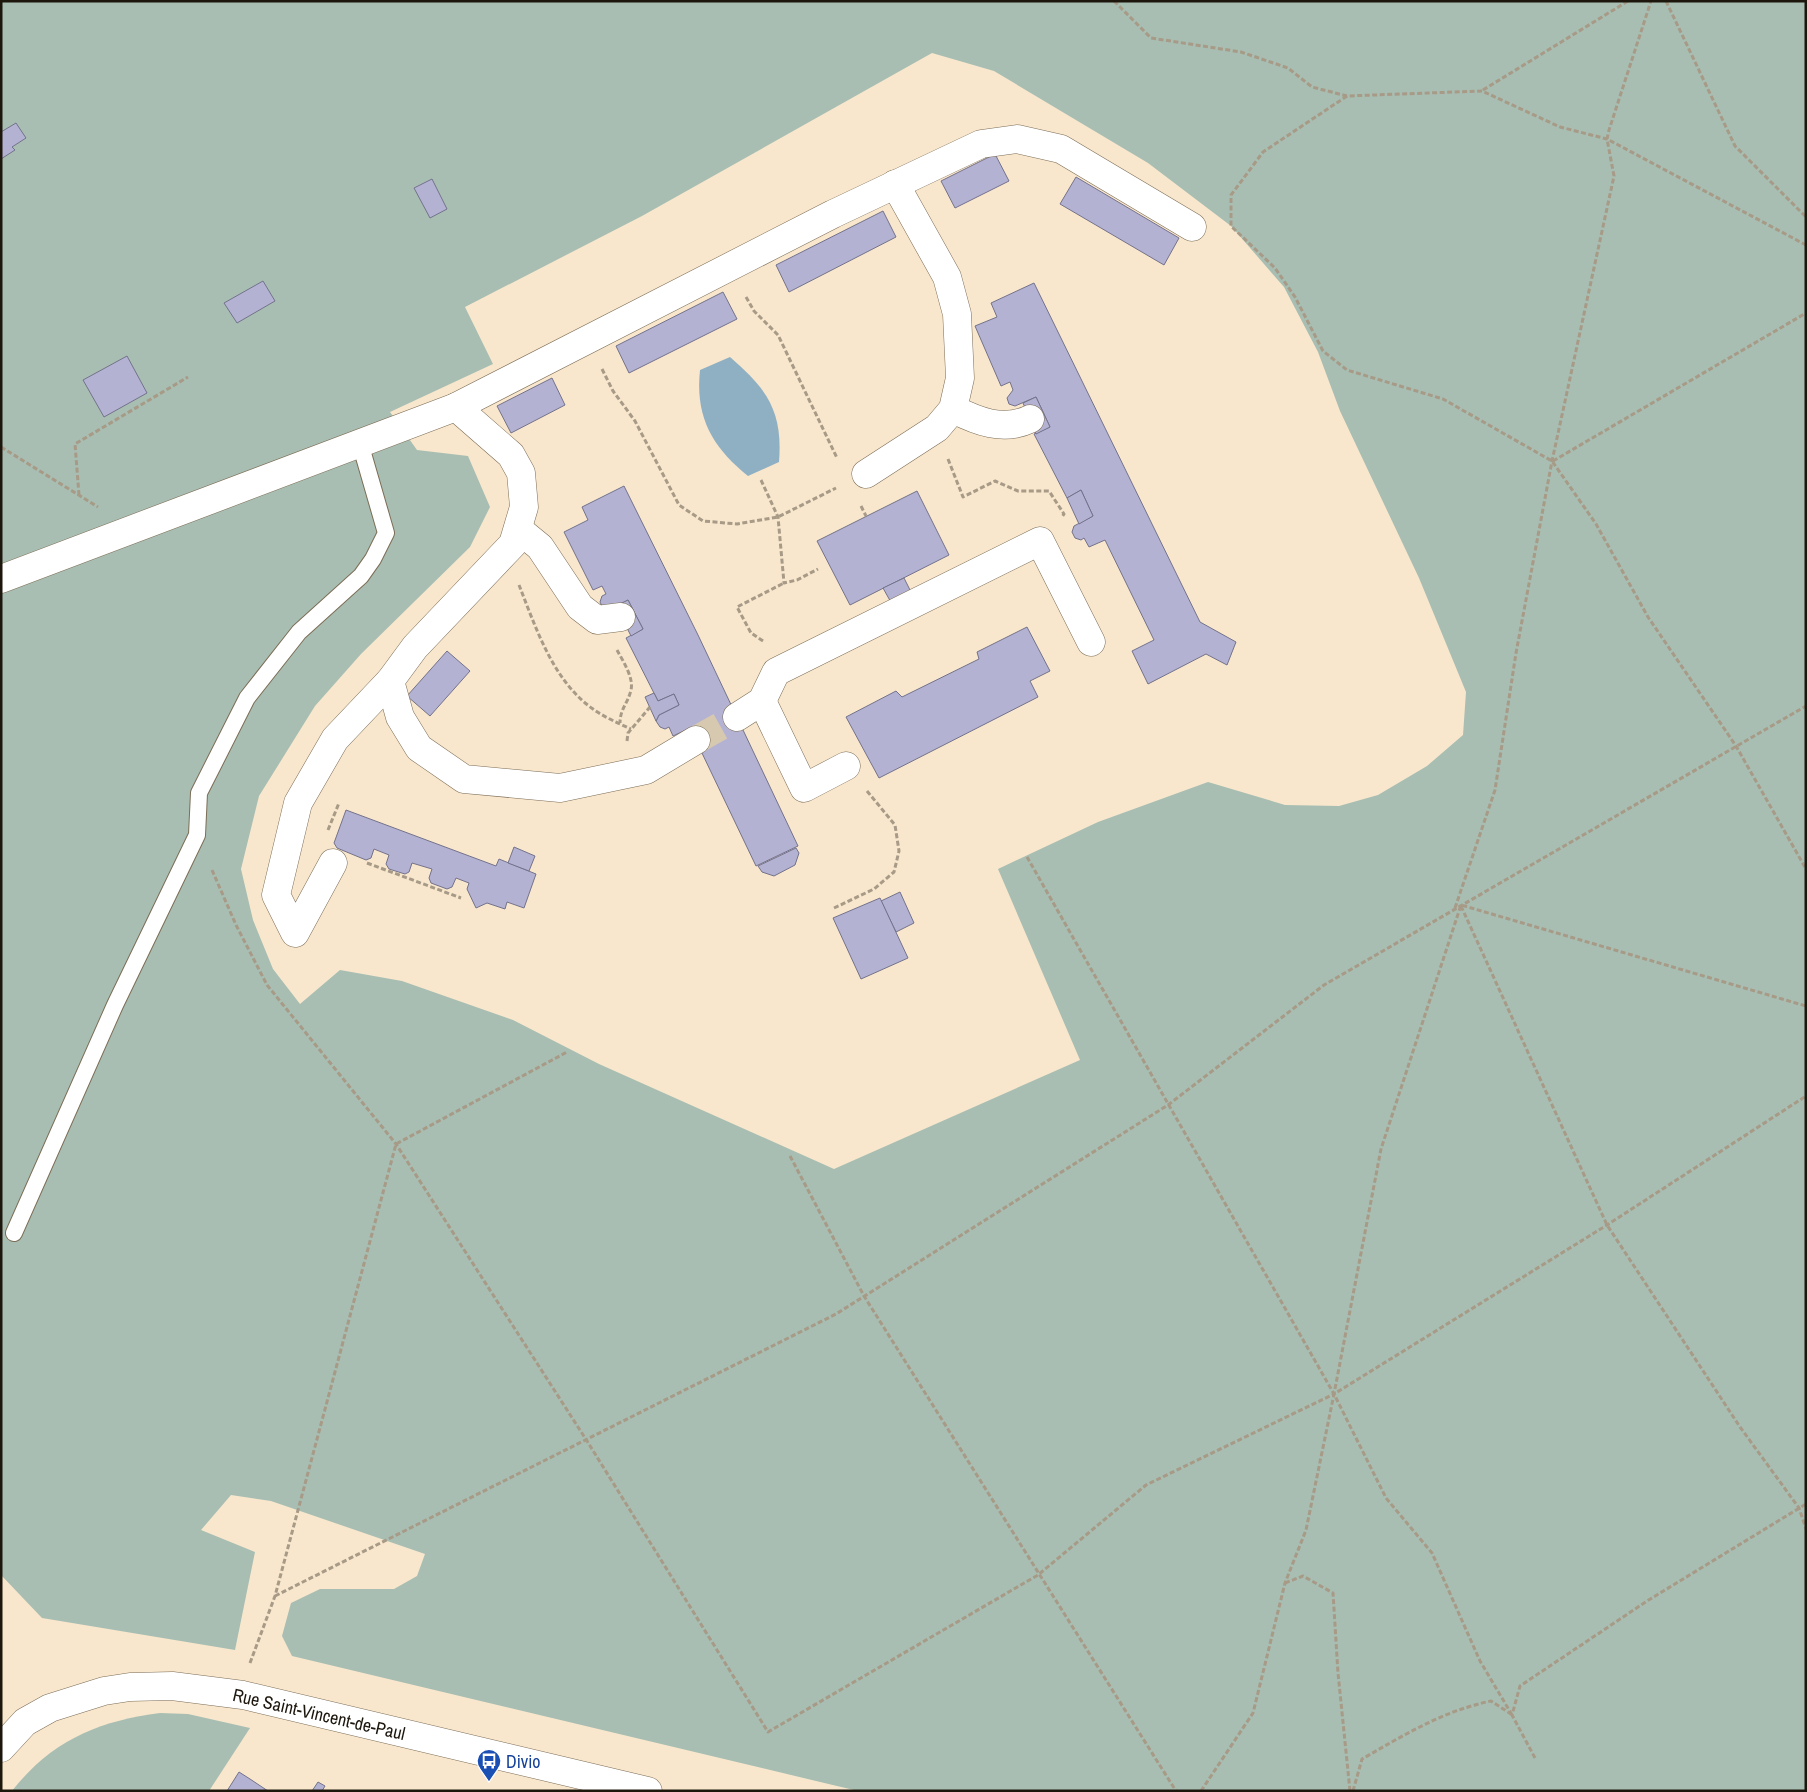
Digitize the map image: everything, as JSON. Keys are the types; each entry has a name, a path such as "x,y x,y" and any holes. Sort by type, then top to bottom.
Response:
{"street":[{"path":"1,579 456,407 729,267 895,184 981,144 1017,139 1061,149 1192,227"},
{"path":"858,478 936,428 953,409 960,378 957,314 947,277 895,184"},
{"path":"346,862 295,933 276,895 298,803 335,739 390,681 415,647 515,536 524,507 521,473 511,455 456,407"},
{"path":"953,409 981,423 1006,424 1030,420"},
{"path":"515,536 540,547 580,607 597,620 621,617"},
{"path":"737,717 762,701 776,672 1040,541 1091,642"},
{"path":"390,681 400,717 419,748 464,779 560,788 646,770 696,740"},
{"path":"762,701 804,788 846,766"},
{"name":"Rue Saint-Vincent-de-Paul","path":"1,1748 12,1734 36,1714 50,1708 104,1691 130,1687 172,1686 243,1695 648,1791"}],"lane":[{"path":"14,1233 115,1005 197,835 199,793 247,698 299,632 361,576 373,559 386,533 360,443"}],"path":[{"path":"1114,1 1151,38 1241,52 1288,68 1312,88 1347,96 1482,91 1560,128 1607,139 1806,245"},
{"path":"1482,91 1628,1"},
{"path":"1454,909 1495,790 1516,653 1552,461 1614,176 1607,139 1651,1"},
{"path":"1666,1 1735,146 1806,217"},
{"path":"1347,96 1263,152 1231,195 1231,226 1275,268 1295,297 1322,351 1347,370 1443,399 1552,461 1596,524 1648,617 1736,746 1806,869"},
{"path":"729,267 754,311 778,335 858,478 866,516"},
{"path":"1552,461 1806,313"},
{"path":"587,340 613,391 635,420 679,505 703,521 737,524 778,517 858,478"},
{"path":"79,495 75,444 188,377"},
{"path":"1,447 132,529"},
{"path":"761,480 778,517 784,582"},
{"path":"963,497 995,481 1018,491 1050,491 1064,514 1040,541"},
{"path":"515,536 518,584 543,645 570,688 593,709 630,729"},
{"path":"784,668 776,653 751,633 737,607 784,582 797,580 818,569"},
{"path":"620,724 620,713 632,690 630,677 625,666"},
{"path":"275,1596 587,1441 836,1314 1168,1105 1324,985 1806,706"},
{"path":"834,908 874,889 894,872 899,851 894,825 865,789"},
{"path":"197,835 236,926 267,985 396,1144 587,1441 768,1732 1038,1575 1146,1485 1334,1394 1607,1225 1806,1096"},
{"path":"1027,857 1334,1394 1386,1498 1432,1554 1480,1661 1512,1714 1535,1758"},
{"path":"346,862 461,898"},
{"path":"1461,905 1806,1006"},
{"path":"1461,905 1607,1225 1740,1427 1799,1508 1806,1529"},
{"path":"1201,1791 1253,1713 1285,1583 1306,1530 1381,1149 1461,905"},
{"path":"243,1695 251,1658 275,1596 396,1144 567,1052"},
{"path":"790,1156 864,1296 1038,1575 1176,1790 1180,1791"},
{"path":"1512,1714 1520,1686 1647,1601 1806,1504"},
{"path":"1285,1583 1302,1576 1333,1593 1338,1673 1352,1791"},
{"path":"1352,1791 1362,1759 1431,1721 1462,1707 1491,1701 1512,1714"}],"green space":[{"path":"1,1 1806,1 1806,1791 858,1791 292,1656 282,1636 291,1603 320,1589 394,1589 417,1576 425,1554 271,1501 231,1495 201,1530 255,1552 235,1650 42,1618 1,1575","holes":["932,53 994,71 1148,163 1231,226 1284,287 1318,352 1340,411 1419,578 1466,692 1463,735 1427,766 1378,795 1339,806 1285,805 1208,782 1098,822 998,869 1080,1060 834,1169 599,1064 513,1020 402,981 340,970 300,1004 273,969 253,920 241,869 259,796 315,706 361,654 470,547 490,507 468,456 417,450 390,412 493,364 465,307 642,216"]},
{"path":"160,1713 188,1714 250,1728 209,1791 12,1791 43,1759 77,1736 116,1722"}],"water":[{"path":"730,357 763,391 770,402 778,429 780,444 779,462 748,476 735,465 716,442 703,417 700,402 700,370"}],"building":[{"path":"16,123 26,138 12,147 15,150 1,159 1,132"},
{"path":"995,154 1009,181 955,208 941,181"},
{"path":"1076,177 1179,238 1164,265 1060,204"},
{"path":"432,179 447,209 430,218 414,188"},
{"path":"883,211 896,237 789,292 776,265"},
{"path":"263,281 275,301 237,323 224,303"},
{"path":"1034,283 1200,622 1236,642 1227,665 1206,654 1148,684 1132,651 1154,640 1105,540 1089,547 1084,538 1081,540 1075,538 1072,532 1074,526 1093,516 1081,490 1067,498 1034,434 1050,427 1036,397 1015,406 1009,404 1007,398 1013,390 1010,382 1001,386 975,326 997,317 991,303"},
{"path":"723,292 737,319 629,373 616,346"},
{"path":"127,356 147,393 104,417 83,380"},
{"path":"552,378 565,405 511,433 497,406"},
{"path":"1036,397 1050,427 1036,434 1023,403"},
{"path":"624,486 698,635 798,846 756,866 690,728 673,736 669,727 665,729 660,727 656,721 659,715 679,705 674,694 658,701 626,638 643,629 628,600 609,610 603,608 600,602 602,596 606,594 602,586 593,590 564,532 588,520 582,507"},
{"path":"1081,490 1093,516 1079,524 1067,498"},
{"path":"917,491 949,555 850,605 817,541"},
{"path":"904,578 913,596 893,606 883,588"},
{"path":"628,600 643,629 631,636 616,606"},
{"path":"1027,627 1050,671 1030,681 1038,697 879,778 846,717 896,691 902,697 979,659 977,652"},
{"path":"447,651 470,671 430,716 407,696"},
{"path":"654,693 658,701 674,694 679,705 659,715 656,721 645,697"},
{"path":"346,810 496,866 499,859 536,874 524,908 507,902 505,909 487,903 476,908 467,889 469,883 456,878 452,887 447,889 431,883 429,878 432,869 412,863 409,872 405,874 389,869 386,864 389,855 374,849 371,858 366,860 337,848 334,843"},
{"path":"514,847 535,856 529,871 508,863"},
{"path":"796,848 799,853 795,865 774,876 762,872 758,866"},
{"path":"900,892 914,923 896,932 881,901"},
{"path":"880,898 908,958 861,979 833,918"},
{"path":"239,1772 250,1779 268,1791 227,1791"},
{"path":"318,1782 325,1786 322,1791 312,1791"}],"tunnel":[{"path":"696,740 737,717"}],"place":[{"name":"Divio","path":"489,1782"}]}
